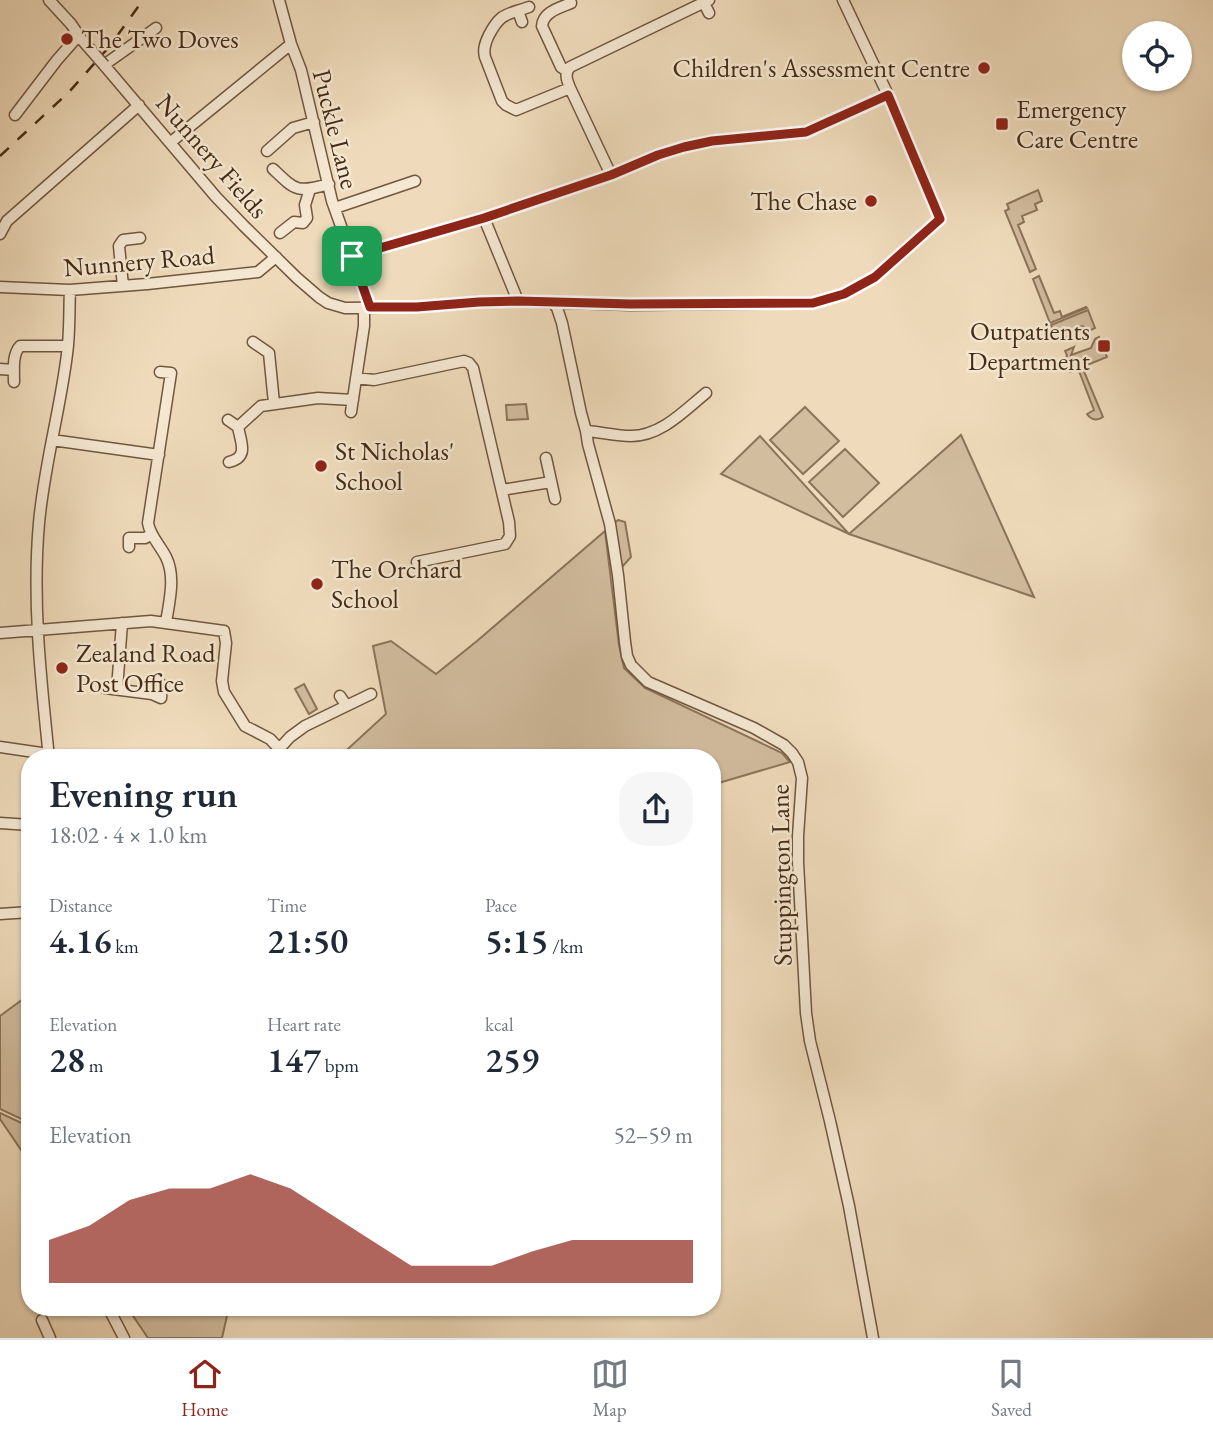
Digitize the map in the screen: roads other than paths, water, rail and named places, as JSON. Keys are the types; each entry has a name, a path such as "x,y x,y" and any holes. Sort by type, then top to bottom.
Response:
{"street":[{"name":"Nunnery Fields","path":"49,0 216,197 297,278 328,303 345,308 518,301 630,304 813,303 844,294 875,277 940,219 888,95"},
{"name":"Puckle Lane","path":"279,0 301,70 335,208 367,308"},
{"path":"352,256 484,218 684,147 712,141 806,132 888,95 843,0"},
{"path":"571,3 554,10 544,18 542,26 561,67 566,71 570,88 611,175"},
{"path":"566,71 616,43 707,5"},
{"path":"530,7 520,17 503,16 496,22 485,43 485,57 502,101 516,110 570,88"},
{"path":"104,65 151,28"},
{"path":"15,115 57,60 81,38"},
{"path":"171,142 291,44"},
{"path":"0,234 7,221 22,207 139,105"},
{"path":"267,151 293,128 314,122"},
{"path":"273,169 291,187 304,190 329,184"},
{"path":"335,208 415,181"},
{"path":"280,233 294,222 303,223 307,218 305,205 310,189"},
{"path":"484,218 518,301"},
{"path":"123,286 120,246 123,240 134,235"},
{"name":"Nunnery Road","path":"0,286 70,290 258,272 276,257"},
{"path":"47,749 36,597 39,524 42,494 62,390 70,290"},
{"name":"Stuppington Lane","path":"554,303 562,323 570,368 611,530 627,656 631,665 648,682 764,734 792,752 798,762 802,778 798,862 806,1013 810,1041 849,1206 873,1338"},
{"path":"351,412 367,308"},
{"path":"253,342 268,353 274,403"},
{"path":"14,382 16,351 20,346 67,345"},
{"path":"356,378 374,380 464,361 473,368 510,530 508,541 505,544 417,562"},
{"path":"0,369 14,370"},
{"path":"160,372 171,373 148,523 170,566 166,623"},
{"path":"238,427 261,405 318,398 353,400"},
{"path":"586,431 645,435 664,427 702,399"},
{"path":"228,420 238,427 242,452 240,457 229,463"},
{"path":"52,440 159,455"},
{"path":"546,458 555,499"},
{"path":"502,491 551,482"},
{"path":"128,547 129,538 145,538 152,534"},
{"path":"0,633 151,621 224,631 224,692 245,726 270,739 280,748 290,737 343,701 372,694"},
{"path":"117,689 122,623"},
{"path":"105,688 152,694 161,698 162,685"},
{"path":"0,747 21,751"},
{"path":"0,823 21,824"},
{"path":"0,914 21,913"},
{"path":"113,1316 124,1338"},
{"path":"42,1320 50,1338"}],"railway":[{"path":"0,156 69,92 109,47 143,0"}],"place":[{"name":"The Two Doves","path":"67,39"},
{"name":"Children's Assessment Centre","path":"984,68"},
{"name":"Emergency Care Centre","path":"1002,124"},
{"name":"The Chase","path":"871,201"},
{"name":"Outpatients Department","path":"1104,346"},
{"name":"St Nicholas' School","path":"321,466"},
{"name":"The Orchard School","path":"317,584"},
{"name":"Zealand Road Post Office","path":"62,668"}]}
